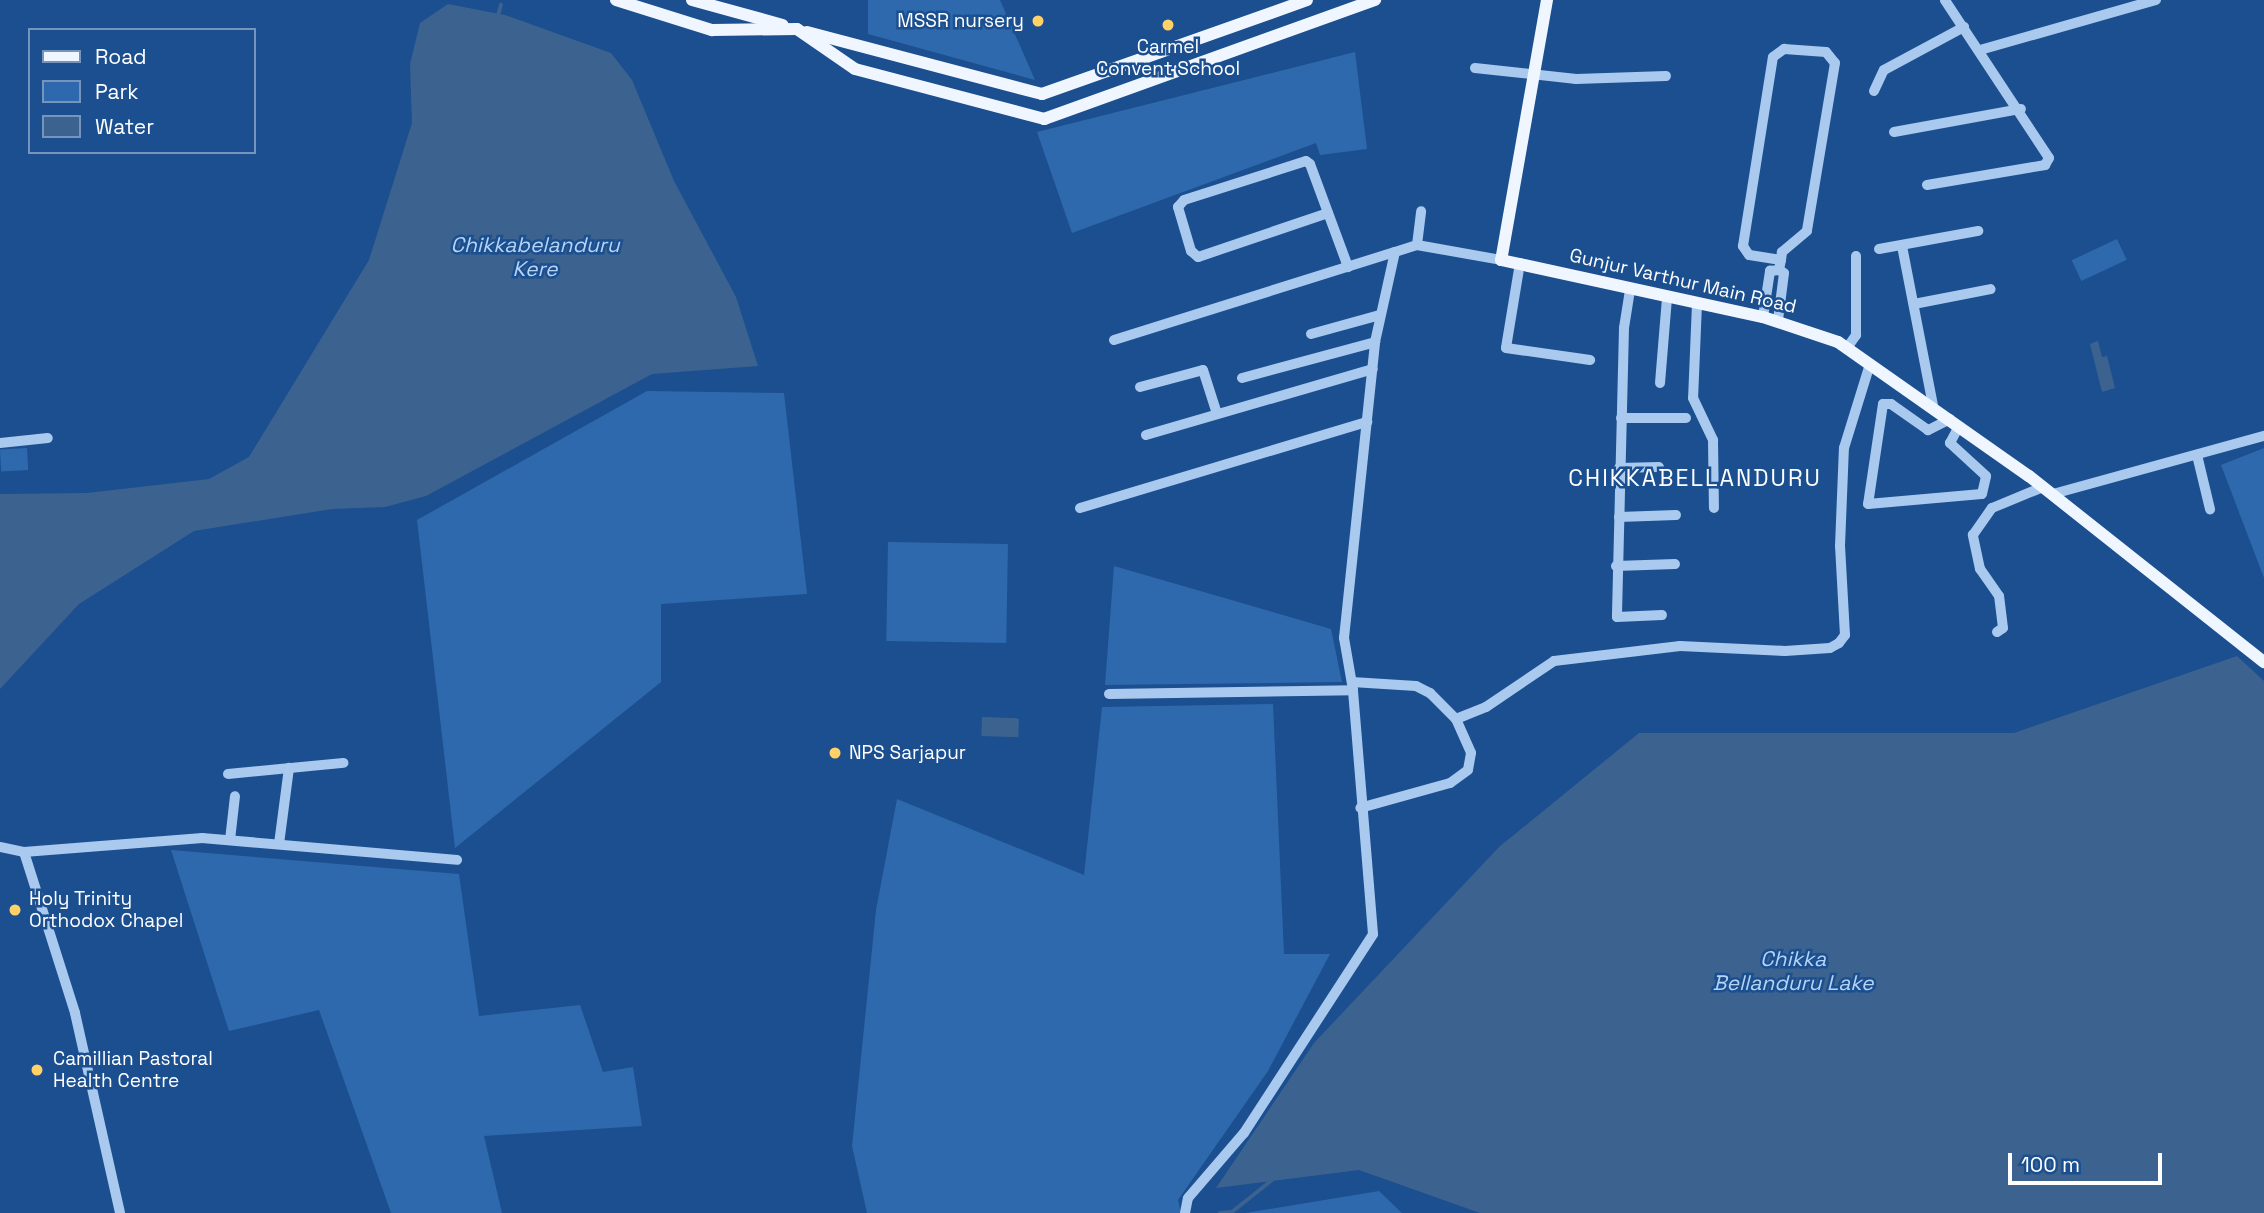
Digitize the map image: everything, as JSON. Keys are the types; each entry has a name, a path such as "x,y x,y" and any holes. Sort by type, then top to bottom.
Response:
{"main road":[{"path":"616,0 712,30 797,29 855,69 1044,119 1375,0"},
{"path":"692,0 1042,94 1307,0"},
{"path":"1501,260 1548,0"},
{"name":"Gunjur Varthur Main Road","path":"1501,260 1778,320 1847,348 1933,405 2048,490 2209,623 2264,662"}],"street":[{"path":"1927,185 2045,165 2049,158 2021,109 1945,0"},
{"path":"1980,50 2156,0"},
{"path":"1874,91 1884,70 1964,27"},
{"path":"1778,320 1784,273 1780,265 1782,252 1807,231 1835,63 1826,52 1784,49 1773,57 1743,246 1749,255 1780,265"},
{"path":"1475,68 1576,79 1666,76"},
{"path":"1894,132 2021,109"},
{"path":"1328,214 1198,257 1191,251 1178,207 1184,200 1300,160 1310,164 1348,267"},
{"path":"1417,245 1421,211"},
{"path":"1879,249 1978,231"},
{"path":"1114,340 1417,245 1501,260"},
{"path":"1902,246 1933,405"},
{"path":"1185,1213 1188,1198 1244,1133 1373,934 1360,808 1353,686 1344,638 1375,342 1395,252"},
{"path":"1847,348 1856,335 1856,257"},
{"path":"1520,263 1506,348 1590,360"},
{"path":"1763,317 1770,271 1780,265"},
{"path":"1914,304 1991,289"},
{"path":"1630,290 1624,328 1616,566 1617,617 1662,615"},
{"path":"1660,383 1667,297"},
{"path":"1697,304 1693,398 1713,440 1714,508"},
{"path":"1311,334 1380,315"},
{"path":"1242,379 1375,342"},
{"path":"1456,719 1486,707 1554,661 1680,646 1785,651 1830,648 1839,643 1845,635 1840,546 1844,448 1870,364"},
{"path":"1146,435 1373,369"},
{"path":"1140,387 1203,370 1217,414"},
{"path":"1883,404 1892,404 1928,430 1954,422 1950,443 1986,476 1982,494 1868,504 1883,404"},
{"path":"1621,418 1686,418"},
{"path":"1080,508 1367,422"},
{"path":"1997,632 2003,628 1999,596 1980,569 1973,535 1992,508 2048,490 2197,455 2264,436"},
{"path":"0,443 48,438"},
{"path":"2197,455 2210,509"},
{"path":"1619,468 1659,467"},
{"path":"1619,517 1676,515"},
{"path":"1616,566 1675,564"},
{"path":"1109,694 1416,686 1456,719 1471,754 1468,770 1450,783 1360,808"},
{"path":"228,774 343,763"},
{"path":"279,844 289,768"},
{"path":"230,840 235,796"},
{"path":"0,847 24,852 96,844 230,840 457,860"},
{"path":"24,852 75,1013 120,1213"}],"green space":[{"path":"868,0 1000,0 1035,80 868,34"},
{"path":"1355,52 1367,149 1320,155 1316,143 1072,233 1037,132"},
{"path":"2117,239 2127,260 2081,281 2072,260"},
{"path":"647,391 784,393 807,594 661,604 661,682 455,848 417,520"},
{"path":"27,448 28,470 1,471 0,449"},
{"path":"2264,448 2264,578 2221,465"},
{"path":"888,542 1008,544 1006,643 886,641"},
{"path":"1114,566 1331,629 1342,682 1105,685"},
{"path":"1273,704 1284,954 1330,954 1268,1071 1178,1200 1181,1213 867,1213 852,1146 876,910 897,799 1084,875 1102,707"},
{"path":"171,850 459,874 479,1016 580,1005 603,1072 633,1067 642,1126 484,1136 502,1213 391,1213 319,1010 229,1031"},
{"path":"1379,1191 1402,1213 1245,1213"}],"water":[{"name":"Chikkabelanduru Kere","path":"448,4 505,15 611,53 632,80 674,181 736,297 758,366 652,374 426,496 385,507 332,509 194,531 79,604 0,689 0,494 87,493 209,479 249,457 369,260 412,123 410,64 420,23"},
{"path":"2098,341 2102,357 2107,356 2115,388 2102,392 2090,344"},
{"name":"Chikka Bellanduru Lake","path":"2237,656 2264,681 2264,1213 1480,1213 1359,1170 1216,1188 1314,1043 1499,847 1639,733 2014,733"},
{"path":"982,717 1019,718 1018,737 981,736"}],"waterway":[{"path":"498,16 501,5"},
{"path":"1220,1213 1232,1212 1271,1181"}],"place":[{"name":"MSSR nursery","path":"1038,21"},
{"name":"Carmel Convent School","path":"1168,25"},
{"name":"NPS Sarjapur","path":"835,753"},
{"name":"Holy Trinity Orthodox Chapel","path":"15,910"},
{"name":"Camillian Pastoral Health Centre","path":"37,1070"}],"district":[{"name":"CHIKKABELLANDURU","path":"1695,478"}]}
